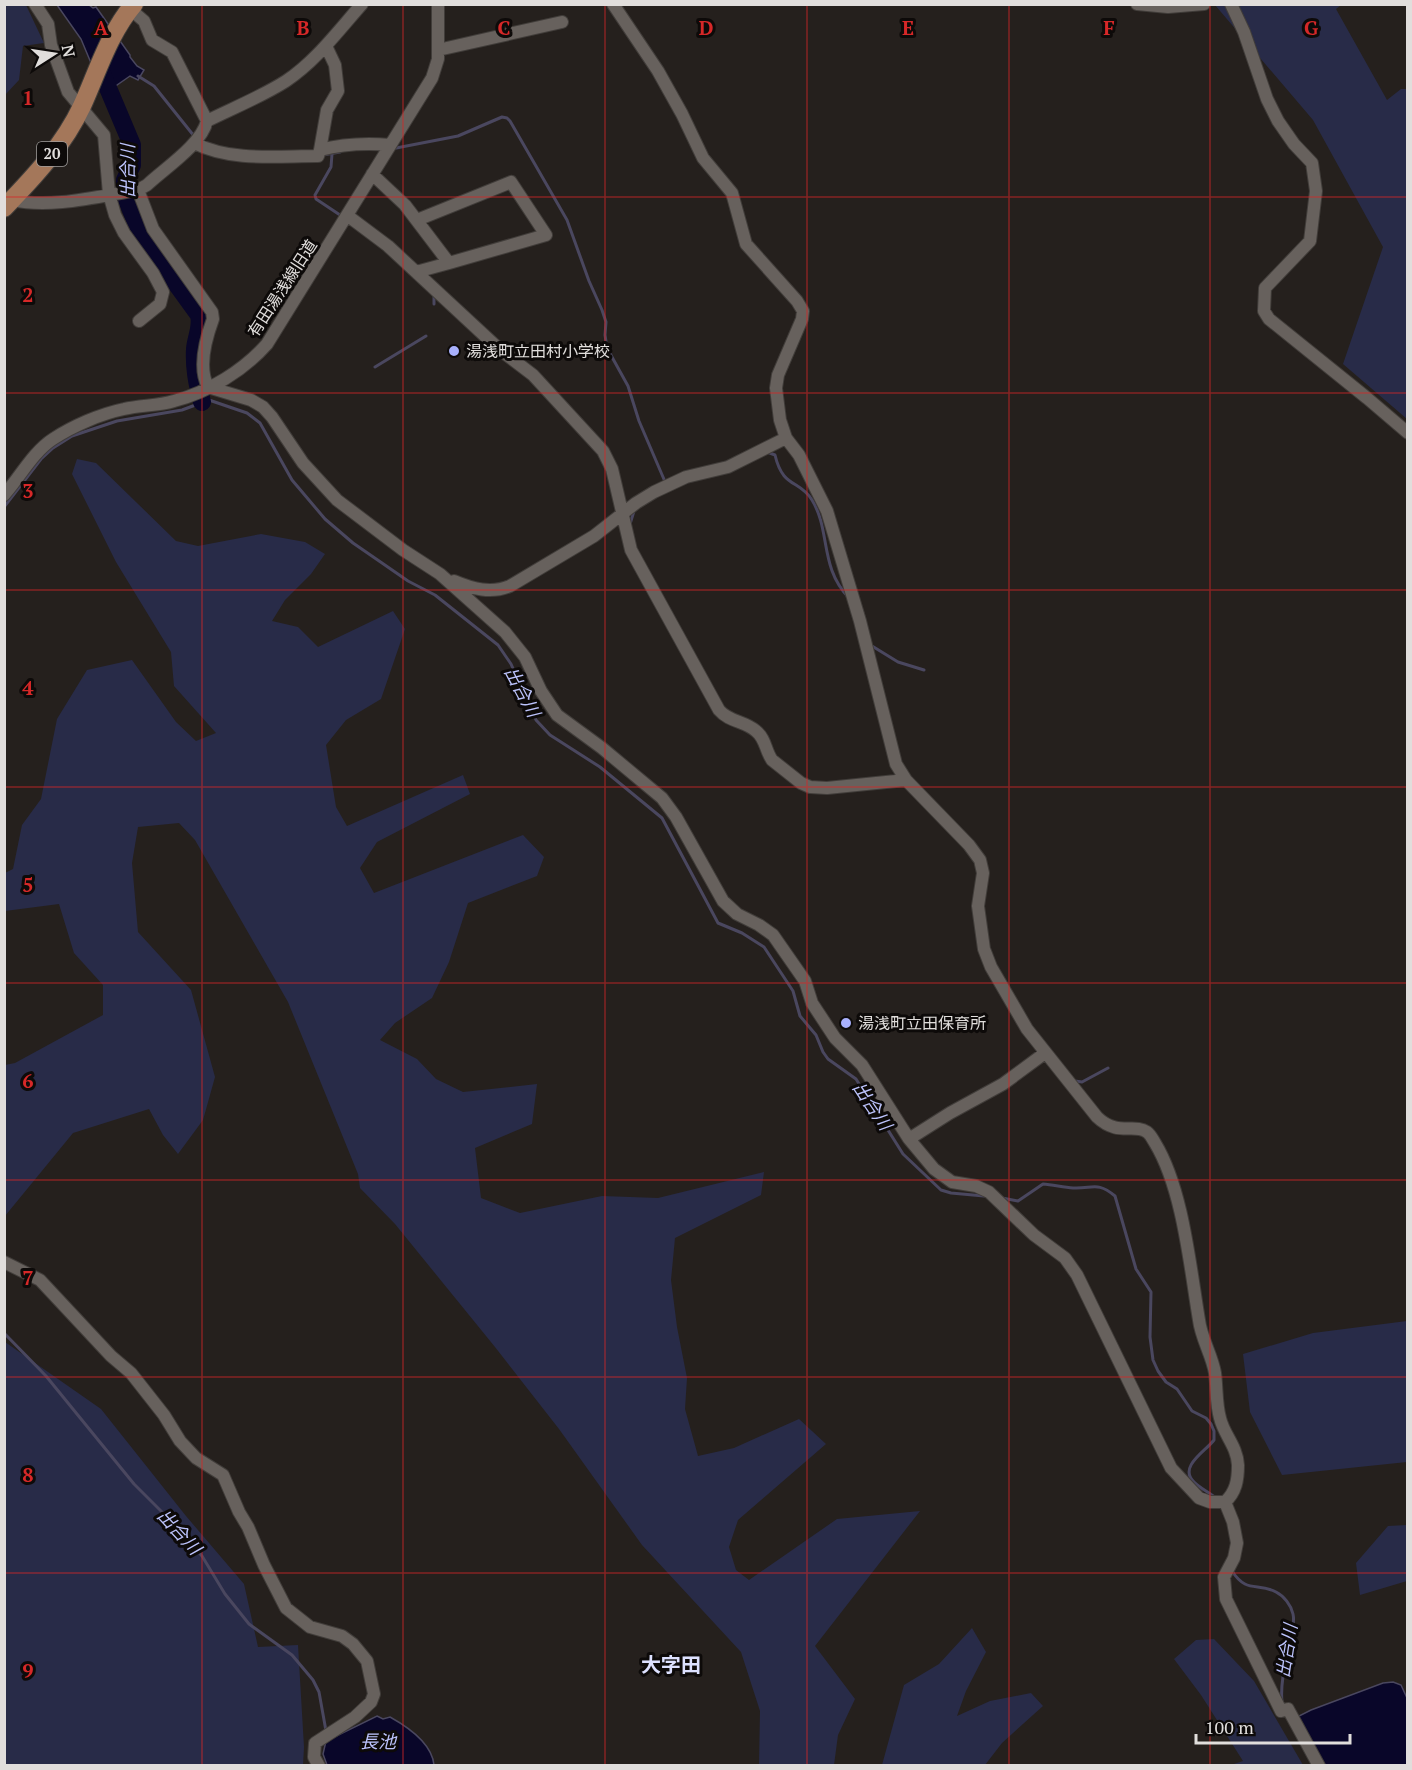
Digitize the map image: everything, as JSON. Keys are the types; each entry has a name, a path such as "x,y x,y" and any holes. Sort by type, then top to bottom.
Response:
{"main road":[{"name":"20","path":"7,205 51,156 85,99 118,27 132,7"}],"street":[{"path":"35,4 48,24 51,45 68,92 85,99 104,135 112,208 120,225 153,273 162,292 160,304 139,321"},
{"path":"7,205 138,190 194,143 207,122 287,80 326,46 362,4"},
{"name":"有田湯浅線旧道","path":"4,495 46,444 68,430 113,412 175,401 208,387 256,356 267,344 432,78 436,68 438,50 438,4"},
{"path":"138,190 153,229 212,312 213,319 204,363 208,387 251,400 263,408 272,417 307,468 337,500 440,574 514,641 530,666 547,702 557,715 602,748 662,798 676,817 723,901 736,914 773,935 805,981 812,1003 835,1038 862,1065 909,1139 934,1169 952,1182 976,1186 989,1192 1034,1235 1065,1258 1077,1275 1171,1468 1199,1498 1210,1503 1225,1502 1232,1496 1237,1483 1236,1454 1219,1417 1214,1371 1199,1323 1194,1280 1181,1219 1172,1180 1161,1153 1149,1133 1123,1130 1103,1123 1045,1053 1013,1006 987,958 978,906 983,873 980,860 969,845 906,780 896,764 860,621 827,511 799,455 786,438 780,420 776,381 802,319 802,311 797,301 746,244 732,193 703,158 658,71 614,4"},
{"path":"1137,4 1168,7 1204,4"},
{"path":"1231,4 1278,121 1294,144 1312,163 1316,191 1310,242 1265,288 1264,312 1287,335 1367,398 1407,433"},
{"path":"132,7 144,21 152,40 172,52 207,122"},
{"path":"438,50 562,22"},
{"path":"194,143 210,150 233,155 318,156 327,110 338,91 335,65 326,46"},
{"path":"320,150 350,144 390,145"},
{"path":"372,174 394,193 449,262"},
{"path":"416,272 546,235 511,182 417,220"},
{"path":"348,216 388,246 499,349 533,375 603,451 612,469 631,550 712,698 725,717 747,725 758,732 765,741 772,760 805,785 827,788 906,780"},
{"path":"440,574 472,588 487,591 501,590 594,536 636,503 674,482 728,467 786,438"},
{"path":"909,1139 1003,1084 1045,1053"},
{"path":"4,1262 40,1280 111,1356 131,1372 164,1414 180,1442 196,1458 223,1476 286,1608 309,1627 342,1636 353,1644 367,1661 374,1694 371,1702 355,1717 315,1743 314,1757 319,1766"},
{"path":"1225,1502 1233,1522 1237,1543 1234,1558 1224,1577 1226,1599 1281,1711 1288,1709 1319,1766"}],"shaded area":[{"path":"5,4 26,5 44,43 23,46 19,80 5,95"},
{"path":"1215,5 1341,5 1336,9 1387,100 1401,89 1407,89 1407,419 1343,364 1383,247 1313,120"},
{"path":"77,459 96,463 176,541 198,546 261,534 305,542 325,554 311,574 285,600 272,621 298,627 318,647 393,611 405,629 381,699 346,720 326,745 336,807 347,826 463,775 470,794 377,842 360,868 374,893 523,835 544,857 537,876 468,903 449,962 432,998 395,1023 380,1040 417,1059 436,1079 463,1092 537,1084 532,1124 475,1148 481,1198 520,1213 602,1196 658,1198 764,1172 761,1195 675,1238 671,1280 687,1378 685,1409 698,1456 734,1448 799,1419 826,1444 738,1520 729,1547 736,1570 749,1580 837,1519 920,1511 815,1646 855,1699 838,1735 834,1765 759,1765 760,1711 741,1652 642,1545 559,1429 495,1347 395,1224 360,1188 358,1174 288,1002 195,840 179,823 138,827 132,863 138,932 191,990 215,1077 203,1120 178,1154 163,1135 149,1109 73,1133 5,1216 5,1065 15,1063 103,1015 103,985 74,953 59,904 5,911 5,873 13,869 22,825 41,799 57,719 87,670 132,660 176,722 196,741 216,733 174,686 171,652 116,562 72,474"},
{"path":"1407,1321 1407,1462 1282,1475 1250,1412 1243,1354 1313,1333"},
{"path":"5,1342 101,1409 186,1516 244,1584 258,1647 298,1645 303,1765 5,1765"},
{"path":"1407,1525 1407,1581 1360,1595 1356,1563 1388,1526"},
{"path":"972,1628 986,1652 966,1691 957,1716 990,1701 1031,1693 1043,1706 1002,1743 985,1765 882,1765 904,1685 939,1664"},
{"path":"1214,1639 1254,1681 1303,1765 1231,1765 1243,1761 1201,1695 1174,1659 1196,1640"}],"water":[{"path":"57,5 96,7 130,57 137,66 144,70 138,80 130,76 104,94 81,39"},
{"path":"1393,1682 1401,1685 1407,1698 1407,1765 1325,1765 1297,1717 1383,1683"},
{"name":"長池","path":"377,1716 383,1719 390,1717 411,1731 429,1750 434,1765 327,1765 323,1754 326,1741"}],"waterway":[{"name":"出合川","path":"100,69 132,145 132,165 125,180 125,195 141,235 199,315 195,363 202,402"},
{"path":"138,76 154,86 194,136"},
{"path":"391,149 458,136 502,117 510,121 567,220 606,322 607,348 628,386 639,421 666,484"},
{"path":"323,155 340,152"},
{"path":"332,154 331,167 315,195 316,199 343,217"},
{"path":"434,296 434,304"},
{"path":"375,367 426,336"},
{"name":"出合川","path":"4,507 41,459 72,436 117,421 182,410 209,400 247,413 260,423 292,480 325,519 353,543 408,581 435,595 498,645 511,664 536,720 550,735 600,767 662,818 718,923 742,933 764,947 793,991 800,1016 816,1035 823,1052 828,1059 856,1079 903,1154 941,1190 984,1196"},
{"path":"767,452 775,455 778,466 787,479 807,493 812,500 822,524 833,574 849,598"},
{"path":"630,524 634,511"},
{"path":"860,604 864,617"},
{"path":"872,646 898,662 924,670"},
{"path":"1075,1081 1082,1082 1108,1068"},
{"name":"出合川","path":"1002,1198 1018,1201 1043,1184 1073,1188 1099,1187 1115,1196 1136,1269 1151,1292 1150,1337 1153,1360 1166,1382 1177,1389 1192,1411 1206,1418 1214,1431 1214,1440 1195,1459 1189,1470 1193,1481 1216,1498"},
{"name":"出合川","path":"4,1333 46,1376 134,1484 202,1556 225,1594 249,1624 292,1655 313,1680 319,1692 326,1731"},
{"name":"出合川","path":"1232,1571 1243,1583 1269,1589 1279,1594 1287,1601 1292,1611 1294,1617 1283,1680 1282,1702"}],"place":[{"name":"湯浅町立田村小学校","path":"454,351"},
{"name":"湯浅町立田保育所","path":"846,1023"}],"district":[{"name":"大字田","path":"671,1665"}]}
